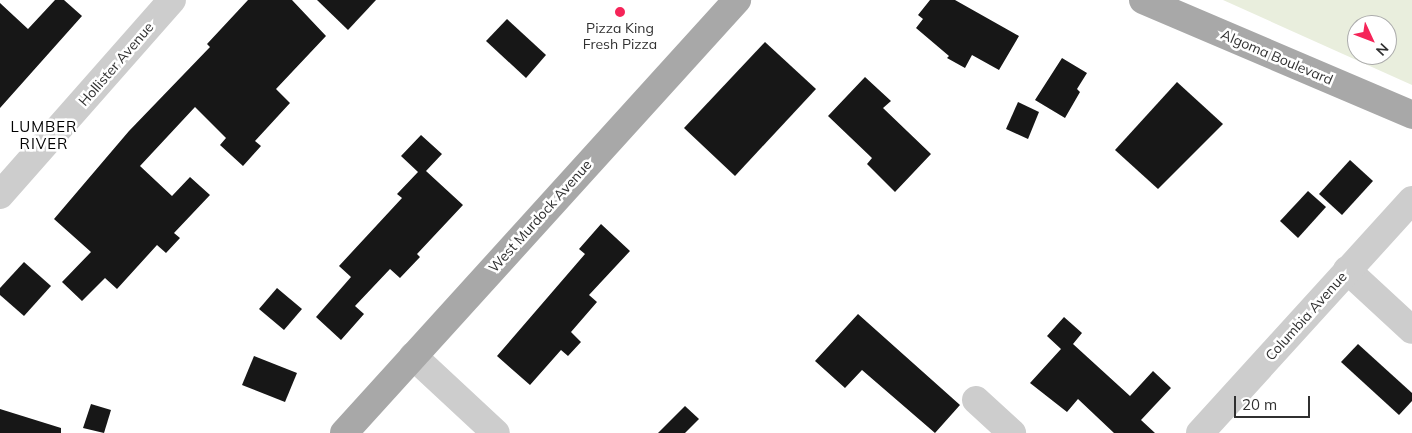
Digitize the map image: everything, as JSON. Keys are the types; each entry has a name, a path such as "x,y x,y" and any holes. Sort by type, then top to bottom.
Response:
{"main road":[{"name":"West Murdock Avenue","path":"344,433 737,0"},
{"name":"Algoma Boulevard","path":"1143,0 1412,115"}],"street":[{"name":"Hollister Avenue","path":"0,195 172,0"},
{"name":"Columbia Avenue","path":"1200,433 1412,200"},
{"path":"1347,270 1412,330"},
{"path":"413,356 496,433"},
{"path":"976,400 1012,433"}],"green space":[{"path":"1223,0 1412,0 1412,85 1368,65 1397,65 1397,15 1347,15 1347,56"}],"building":[{"path":"55,0 64,0 82,16 0,108 0,3 28,29"},
{"path":"248,0 292,0 326,36 276,89 290,103 255,141 261,146 243,166 220,145 226,138 195,107 140,166 172,196 190,177 210,195 174,233 180,238 166,253 157,245 117,289 105,278 82,301 62,282 91,252 54,219 129,131 210,47 207,44"},
{"path":"317,0 376,0 348,30"},
{"path":"930,0 955,0 1019,36 999,70 972,55 965,68 947,58 949,56 916,28 923,19 918,15"},
{"path":"507,19 546,55 526,78 486,41"},
{"path":"765,42 816,89 735,176 684,128"},
{"path":"1062,58 1087,73 1077,89 1080,92 1065,118 1035,100"},
{"path":"865,77 891,101 883,108 931,154 895,192 867,164 872,158 828,116"},
{"path":"1177,82 1223,124 1158,189 1115,150"},
{"path":"1018,102 1039,112 1028,139 1006,129"},
{"path":"421,135 442,154 426,171 463,205 417,254 420,257 400,278 390,269 355,306 364,314 341,340 316,317 351,277 339,266 402,198 397,194 418,172 401,156"},
{"path":"1350,160 1373,181 1342,215 1319,194"},
{"path":"1308,191 1326,207 1298,238 1280,221"},
{"path":"601,224 630,251 589,295 597,302 571,332 581,342 568,356 561,350 530,385 497,356 585,254 579,249"},
{"path":"24,262 51,286 24,316 0,295 0,288"},
{"path":"277,288 302,309 284,330 259,309"},
{"path":"858,314 960,405 935,433 862,370 845,388 815,361"},
{"path":"1064,317 1082,333 1073,344 1130,396 1153,371 1171,388 1141,420 1155,433 1114,433 1078,399 1067,412 1030,383 1061,349 1047,336"},
{"path":"1358,344 1412,393 1412,401 1399,415 1341,362"},
{"path":"254,356 297,373 285,402 242,385"},
{"path":"91,404 111,410 104,433 83,428"},
{"path":"685,406 699,419 685,433 658,433"},
{"path":"0,409 61,428 61,433 0,433"}],"place":[{"name":"Pizza King Fresh Pizza","path":"620,12"}],"district":[{"name":"LUMBER RIVER","path":"44,134"}]}
